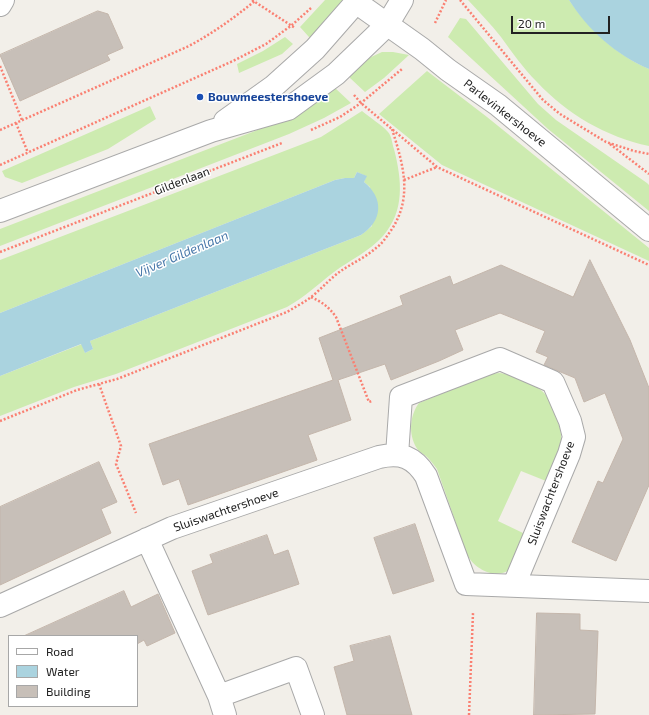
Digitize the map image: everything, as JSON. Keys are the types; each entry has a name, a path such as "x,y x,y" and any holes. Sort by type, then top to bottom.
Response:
{"street":[{"path":"0,5 3,0"},
{"path":"0,212 211,131 288,109 336,74 388,25 402,0"},
{"path":"211,131 274,86 314,49 358,1"},
{"name":"Parlevinkershoeve","path":"358,1 448,70 498,105 649,230"},
{"name":"Sluiswachtershoeve","path":"401,397 500,359 553,382 570,421 574,438 569,454 514,585"},
{"path":"401,397 397,454 410,459 420,466 426,476 466,584 649,591"},
{"name":"Sluiswachtershoeve","path":"0,606 172,528 365,462 388,455 397,454"},
{"path":"147,539 222,706 296,668 313,715"}],"path":[{"path":"460,0 543,100 560,114 606,142 649,174"},
{"path":"0,130 194,43 233,19 254,1 292,25"},
{"path":"0,166 233,61 266,44 292,25 316,3"},
{"path":"0,66 22,120"},
{"path":"336,74 361,103 438,167 649,266"},
{"path":"305,133 340,117 361,103"},
{"path":"16,123 28,153"},
{"path":"0,421 77,390 117,379 287,312 311,297 338,273 376,248 395,224 402,207 405,193 398,148 392,129"},
{"name":"Gildenlaan","path":"0,252 285,142"},
{"path":"606,142 649,154"},
{"path":"404,180 438,167"},
{"path":"311,297 321,301 336,317 369,402 401,397"},
{"path":"99,384 121,446 116,464 147,539"},
{"path":"469,715 474,584"}],"green space":[{"path":"325,0 343,0 312,38 309,37 300,27"},
{"path":"468,0 569,0 577,11 604,40 625,56 649,69 649,146 618,137 588,123 561,104 532,77 497,32"},
{"path":"460,18 466,19 538,104 556,120 649,185 649,211 548,129 448,37"},
{"path":"285,37 293,44 282,54 239,73 237,64 263,51"},
{"path":"382,52 393,52 409,55 384,78 365,92 350,78 350,75 369,58"},
{"path":"427,71 487,117 649,248 649,261 442,165 379,114"},
{"path":"334,87 351,103 324,118 289,134 0,246 0,229 255,131 275,122"},
{"path":"150,106 156,119 108,149 22,183 5,177 2,171"},
{"path":"362,111 382,126 389,134 399,172 400,195 395,216 390,226 378,241 334,272 306,295 287,307 116,374 74,387 0,416 0,376 82,344 85,353 93,349 90,341 361,235 372,226 370,187 364,182 366,176 357,172 354,178 335,180 0,313 0,260 321,137"},
{"path":"499,373 524,380 545,394 558,422 561,431 561,438 559,451 546,481 521,471 498,521 523,533 525,539 511,569 498,574 479,568 469,558 437,469 415,446 411,427 413,414 419,403 490,374"}],"water":[{"path":"569,0 649,0 649,69 625,57 614,49 594,31"},
{"name":"Vijver Gildenlaan","path":"357,172 367,176 364,182 371,188 378,202 377,216 374,223 361,235 90,341 93,349 85,353 81,344 0,376 0,313 335,180 354,178"}],"building":[{"path":"98,11 108,14 123,48 107,55 110,60 20,101 0,55"},
{"path":"590,260 630,340 649,388 649,485 616,561 572,542 598,481 603,483 623,439 605,393 584,402 575,378 544,365 548,357 536,352 545,331 500,313 455,330 463,350 439,361 391,380 385,364 338,380 351,420 308,435 317,460 188,505 179,479 163,485 149,444 333,380 319,338 403,305 400,296 450,276 453,285 501,265 573,297"},
{"path":"99,462 117,502 101,509 111,533 0,585 0,507"},
{"path":"415,524 434,581 393,594 374,538"},
{"path":"267,535 274,555 288,550 299,584 208,615 192,571 213,563 210,555"},
{"path":"124,591 131,607 158,594 175,633 147,646 144,640 138,643 138,635 26,635"},
{"path":"537,613 580,614 580,630 598,631 595,714 534,715"},
{"path":"390,636 412,715 347,715 334,667 354,661 350,646"}],"place":[{"name":"Bouwmeestershoeve","path":"200,97"}]}
